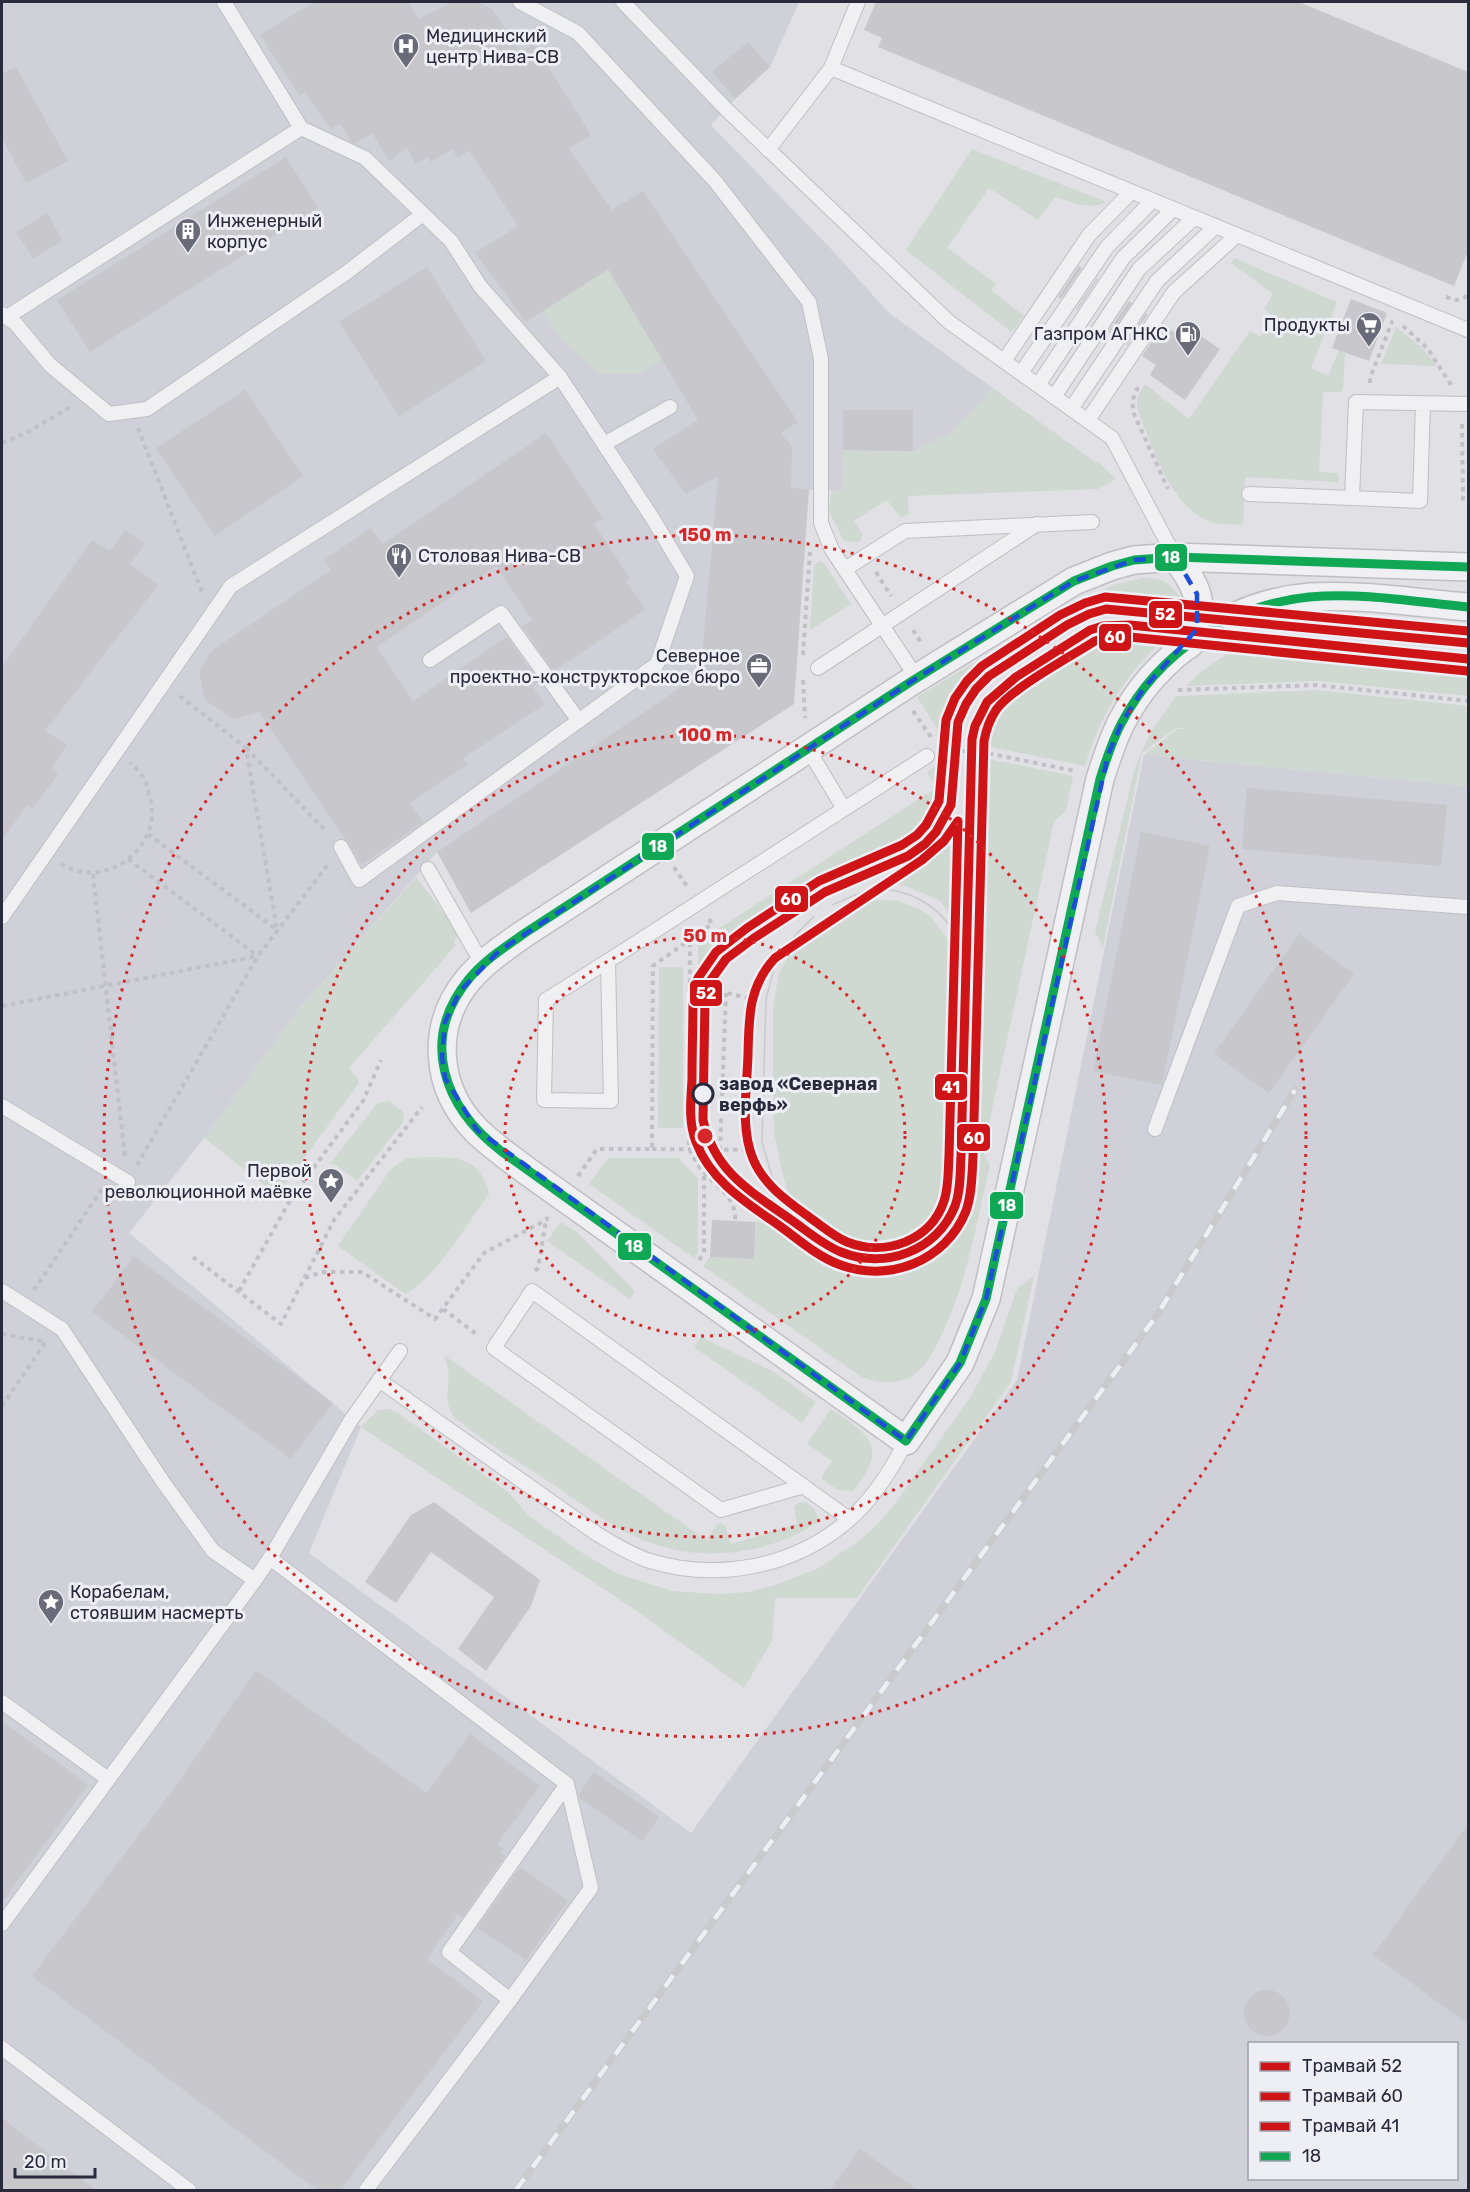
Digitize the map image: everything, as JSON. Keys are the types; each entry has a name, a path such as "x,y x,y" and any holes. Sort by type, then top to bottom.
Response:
{"street":[{"path":"1468,567 1175,557 1123,563 1074,581 917,678 525,933 483,965 469,979 456,998 445,1022 442,1057 451,1093 477,1130 527,1171 906,1441 960,1363 987,1299 1100,779 1122,722 1144,688 1170,659 1188,645 1231,619 1262,606 1287,600 1336,597 1468,608"},
{"path":"1175,557 1191,578 1200,611 1197,629 1188,645"}],"lane":[{"path":"224,2 301,128 365,158 451,242 480,286 560,377 653,519 687,576 657,664 359,880 341,847"},
{"path":"520,2 578,33 715,181 809,302 821,359 821,523 845,568 917,678"},
{"path":"623,2 768,150 950,322 1112,438 1175,557"},
{"path":"768,150 831,68 858,2"},
{"path":"831,68 1468,330"},
{"path":"301,128 4,315 16,324 50,365 109,414 147,409 346,273 423,214"},
{"path":"1004,361 1089,235 1131,192"},
{"path":"1021,373 1107,247 1152,201"},
{"path":"1038,385 1123,258 1173,209"},
{"path":"1054,397 1139,269 1194,218"},
{"path":"1071,409 1156,281 1215,226"},
{"path":"1088,420 1174,292 1237,235"},
{"path":"2,917 231,586 560,377"},
{"path":"1352,498 1356,402 1463,404"},
{"path":"1249,494 1420,501 1423,403"},
{"path":"604,444 670,407"},
{"path":"845,568 905,531 1092,522"},
{"path":"818,668 1037,524"},
{"path":"430,660 501,613 579,721"},
{"path":"808,749 844,809"},
{"path":"608,961 611,1101 544,1100 546,1000 933,752"},
{"path":"428,869 483,965"},
{"path":"1155,1129 1238,906 1277,893 1468,907"},
{"path":"2,1106 128,1182"},
{"path":"2,1291 62,1329 163,1482 213,1551 255,1580"},
{"path":"804,1486 721,1510 494,1348 532,1291 804,1486 849,1519"},
{"path":"2,1924 255,1580 351,1420 400,1351"},
{"path":"379,1380 597,1534 650,1561 698,1570 742,1569 770,1563 807,1548 849,1519 868,1500 896,1461 906,1441"},
{"path":"270,1558 567,1784 591,1888 510,2000 366,2190"},
{"path":"2,1702 108,1779"},
{"path":"510,2000 448,1952 567,1784"},
{"path":"2,2048 189,2190"}],"path":[{"path":"1436,293 1457,300 1468,296"},
{"path":"1401,324 1408,305"},
{"path":"1369,402 1370,378 1392,322 1401,324 1428,349 1463,404 1462,501"},
{"path":"1142,381 1134,392 1132,401 1134,414 1168,489"},
{"path":"2,443 62,413 86,395"},
{"path":"132,411 211,615"},
{"path":"802,666 810,552 829,541"},
{"path":"803,677 806,722"},
{"path":"128,1182 258,956 341,847 246,748 164,683"},
{"path":"1175,690 1317,686 1468,701"},
{"path":"913,711 933,739"},
{"path":"246,748 278,930"},
{"path":"933,752 982,752 1079,772"},
{"path":"45,855 71,871 93,874 117,867 137,853 148,834 153,806 144,778 125,758 115,753"},
{"path":"148,834 278,930"},
{"path":"128,859 258,956"},
{"path":"652,1149 653,966 712,924 672,865"},
{"path":"93,874 128,1182"},
{"path":"690,939 689,1149 704,1172 732,1202 736,1210 735,1221"},
{"path":"2,1006 258,956"},
{"path":"575,1180 597,1149 750,1150 752,999 689,984"},
{"path":"720,1149 726,993"},
{"path":"238,1291 292,1197 363,1101 381,1060"},
{"path":"194,1257 281,1324 334,1220 422,1107"},
{"path":"695,1266 704,1253 704,1172"},
{"path":"24,1305 113,1173"},
{"path":"532,1291 533,1275 538,1268 546,1220 552,1211"},
{"path":"304,1278 322,1272 362,1272 435,1319 484,1253 546,1220"},
{"path":"443,1309 494,1348"},
{"path":"2,1406 46,1342"}],"highlighted area":[{"path":"1175,557 1197,594 1197,629 1144,688 1122,722 1108,755 986,1299 960,1363 906,1441 477,1130 445,1078 442,1057 445,1022 460,991 499,951 912,681 1074,581 1134,560"}],"shaded area":[{"path":"2,2 799,2 770,67 711,125 835,253 889,313 1096,463 842,491 717,486 700,674 437,852 299,1009 204,1138 129,1233 361,1427 309,1553 691,1833 1017,1380 1144,755 1468,786 1468,2190 2,2190"},
{"path":"972,149 1106,202 1087,206 1055,197 1038,220 989,188 947,248 996,284 991,290 1024,316 1011,332 906,250"},
{"path":"1234,258 1337,302 1311,368 1328,376 1339,350 1345,353 1343,390 1323,392 1319,472 1338,473 1339,479 1337,482 1245,477 1243,525 1215,523 1200,516 1186,505 1165,475 1137,408 1137,397 1145,384 1189,419 1250,331 1260,337 1273,317 1264,309 1273,294 1231,263"},
{"path":"608,269 663,360 640,374 600,374 566,345 542,312"},
{"path":"1396,327 1421,347 1437,366 1381,364"},
{"path":"992,388 1096,463 1097,461 1116,479 1098,489 908,496 909,514 902,517 887,500 854,521 863,535 859,542 844,541 829,512 831,491 842,491 843,450 913,451 949,434"},
{"path":"820,561 824,563 851,604 810,630 814,565"},
{"path":"1143,578 1160,580 1173,588 1180,597 1179,605 1103,603 1088,607 1049,626 1008,653 975,680 958,704 947,744 917,697 1079,600 1117,584"},
{"path":"1124,631 1158,634 1161,636 1161,642 1135,669 1114,699 1098,731 1085,766 980,745 989,715 1002,698 1043,667 1087,640 1104,634"},
{"path":"1230,652 1468,676 1468,696 1317,681 1186,686 1202,671"},
{"path":"1317,690 1468,706 1468,786 1144,755 1177,729 1187,728 1176,728 1142,753 1103,947 1095,932 1135,767 1150,733 1176,696"},
{"path":"947,757 944,801 924,835 899,853 831,883 740,938 717,960 704,981 698,981 698,942 936,788 927,772"},
{"path":"979,757 1073,776 1066,810 1054,822 983,1151 990,1165 970,1254 957,1298 937,1344 920,1370 899,1381 875,1381 860,1376 703,1266 710,1257 754,1259 758,1206 826,1253 851,1265 873,1269 895,1267 924,1254 937,1245 955,1223 965,1195 969,1163"},
{"path":"947,827 962,861 959,926 940,901 909,887 883,882 931,848"},
{"path":"416,877 459,933 454,941 456,945 349,1068 359,1083 277,1195 204,1138 299,1009"},
{"path":"868,899 899,901 931,917 953,946 957,994 952,1179 947,1207 931,1229 902,1248 890,1252 858,1249 820,1232 791,1204 774,1133 773,1008 779,973 795,943 807,932 849,905"},
{"path":"659,967 683,967 683,1128 658,1128"},
{"path":"389,1101 403,1112 404,1121 357,1181 336,1165 330,1164 375,1106"},
{"path":"406,1158 446,1158 468,1163 477,1169 489,1194 439,1263 416,1287 405,1294 338,1246 390,1170"},
{"path":"608,1158 678,1158 698,1178 698,1252 694,1258 589,1184"},
{"path":"561,1222 578,1233 635,1291 630,1299 547,1241"},
{"path":"1034,1276 1011,1382 857,1598 775,1598 772,1641 744,1688 631,1607 361,1427 378,1410 390,1409 398,1413 509,1493 529,1516 616,1573 672,1591 717,1594 748,1592 775,1585 817,1569 860,1540 880,1522 971,1396 995,1352 1017,1289"},
{"path":"701,1337 774,1372 816,1402 802,1423 694,1347"},
{"path":"445,1356 706,1540 721,1523 725,1526 731,1544 797,1524 794,1506 801,1502 813,1508 819,1521 777,1542 730,1553 682,1551 658,1546 636,1537 602,1518 488,1443 454,1417 448,1401 449,1373"},
{"path":"831,1409 865,1435 870,1444 872,1453 870,1463 853,1491 838,1490 822,1479 832,1461 807,1444"}],"building":[{"path":"314,2 408,2 419,19 452,2 477,2 492,9 521,52 534,44 591,135 569,149 612,210 643,191 798,422 781,433 792,447 791,488 809,489 794,704 471,913 437,852 700,674 718,476 686,494 653,449 698,420 608,269 526,322 475,253 518,226 469,150 458,158 452,149 431,162 428,157 415,164 407,147 389,161 372,133 355,144 340,124 331,129 305,93 300,96 260,35"},
{"path":"876,2 1299,2 1468,72 1468,251 1454,286 878,47 882,38 864,30"},
{"path":"748,42 770,67 735,99 712,72"},
{"path":"16,67 68,161 26,183 2,138 2,74"},
{"name":"Инженерный корпус","path":"286,157 318,208 90,352 57,300"},
{"path":"47,213 63,241 33,258 16,232"},
{"path":"1079,266 1082,268 1061,299 1058,297"},
{"path":"427,267 486,361 399,416 339,322"},
{"path":"1098,279 1077,310 1076,309"},
{"path":"1351,299 1387,313 1369,361 1332,348"},
{"path":"1129,301 1132,303 1111,334 1108,332"},
{"path":"1146,313 1148,314 1127,345 1126,344"},
{"name":"Газпром АГНКС","path":"1163,325 1178,335 1185,325 1220,349 1185,400 1150,375 1156,365 1142,356"},
{"path":"245,390 303,476 215,536 156,448"},
{"path":"843,410 913,410 913,451 843,450"},
{"path":"546,433 603,518 594,524 630,578 626,581 646,609 554,671 522,626 532,620 496,566 377,647 413,701 507,637 539,682 532,686 545,704 463,758 467,764 410,803 423,822 362,864 259,712 234,719 205,700 199,672 210,652 331,570 324,560 371,528 383,544"},
{"path":"125,530 145,544 130,564 158,585 45,731 67,745 51,769 58,774 32,809 27,805 2,840 2,667 92,540 110,551"},
{"path":"1247,788 1447,805 1441,866 1242,849"},
{"path":"1141,832 1210,846 1162,1085 1093,1071"},
{"path":"1299,934 1354,974 1269,1093 1214,1054"},
{"path":"712,1220 756,1222 754,1259 710,1257"},
{"path":"134,1256 333,1403 291,1459 92,1312"},
{"path":"434,1502 540,1580 531,1606 486,1671 458,1649 494,1597 431,1552 396,1603 365,1582 411,1515"},
{"path":"256,1670 426,1793 470,1734 540,1786 497,1844 503,1849 501,1853 505,1856 462,1918 458,1914 427,1959 483,2001 341,2190 317,2190 32,1976 183,1776"},
{"path":"2,1721 88,1785 2,1902"},
{"path":"594,1772 659,1817 642,1841 579,1798 579,1794"},
{"path":"1468,1824 1468,2024 1373,1955"},
{"path":"520,1867 568,1901 526,1960 477,1928"},
{"path":"1267,1990 1283,1997 1290,2013 1283,2029 1267,2036 1251,2029 1244,2013 1251,1997"},
{"path":"2,2118 96,2190 2,2190"},
{"path":"860,2149 918,2190 830,2190"}],"tram line":[{"name":"60","path":"1467,671 1130,637 1105,638 1095,641 1042,673 1015,692 996,710 988,725 984,741 971,1191 966,1211 957,1228 945,1243 930,1255 913,1264 895,1269 857,1270 838,1264 814,1251 741,1198 719,1179 702,1156 693,1134 691,1119 693,997 698,978 716,952 747,928 819,881 902,845 917,835 926,825 939,801 946,720 955,698 982,666 1060,615 1085,603 1105,597 1468,631"},
{"name":"52","path":"1468,643 1106,609 1089,614 1067,625 989,676 976,689 958,722 951,805 936,832 925,844 908,856 825,892 754,938 726,959 708,984 705,997 703,1120 708,1137 724,1166 746,1188 827,1245 858,1257 875,1259 908,1253 936,1235 947,1222 957,1200 960,1175 972,739 975,726 987,702 1016,677 1090,630 1103,626 1130,625 1468,659"},
{"name":"41","path":"958,821 946,1195 938,1215 918,1236 891,1246 876,1248 862,1246 837,1237 801,1211 770,1185 753,1159 745,1121 752,1004 760,980 775,958 922,860 944,841 958,821"},
{"path":"832,905 863,892 881,890 895,891 922,901 934,909 952,930 961,951 965,979"},
{"path":"805,1229 773,1180 762,1142 766,999 776,961 785,946 814,916"}],"railway":[{"path":"516,2190 1157,1315 1295,1090"}],"transit line":[{"name":"18","path":"1468,567 1175,557 1134,560 1074,581 912,681 487,960 468,980 453,1003 444,1026 442,1049 445,1072 453,1094 481,1134 501,1151 906,1441 960,1363 986,1299 1100,779 1118,730 1136,698 1155,675 1199,637 1252,610 1280,602 1309,597 1349,596 1468,607"}],"place":[{"name":"Медицинский центр Нива-СВ","path":"406,69"},
{"name":"Инженерный корпус","path":"188,254"},
{"name":"Продукты","path":"1369,348"},
{"name":"Газпром АГНКС","path":"1188,357"},
{"name":"Столовая Нива-СВ","path":"399,579"},
{"name":"Северное проектно-конструкторское бюро","path":"759,689"},
{"name":"завод «Северная верфь»","path":"703,1094"},
{"name":"Первой революционной маёвке","path":"331,1204"},
{"name":"Корабелам, стоявшим насмерть","path":"51,1625"}]}
